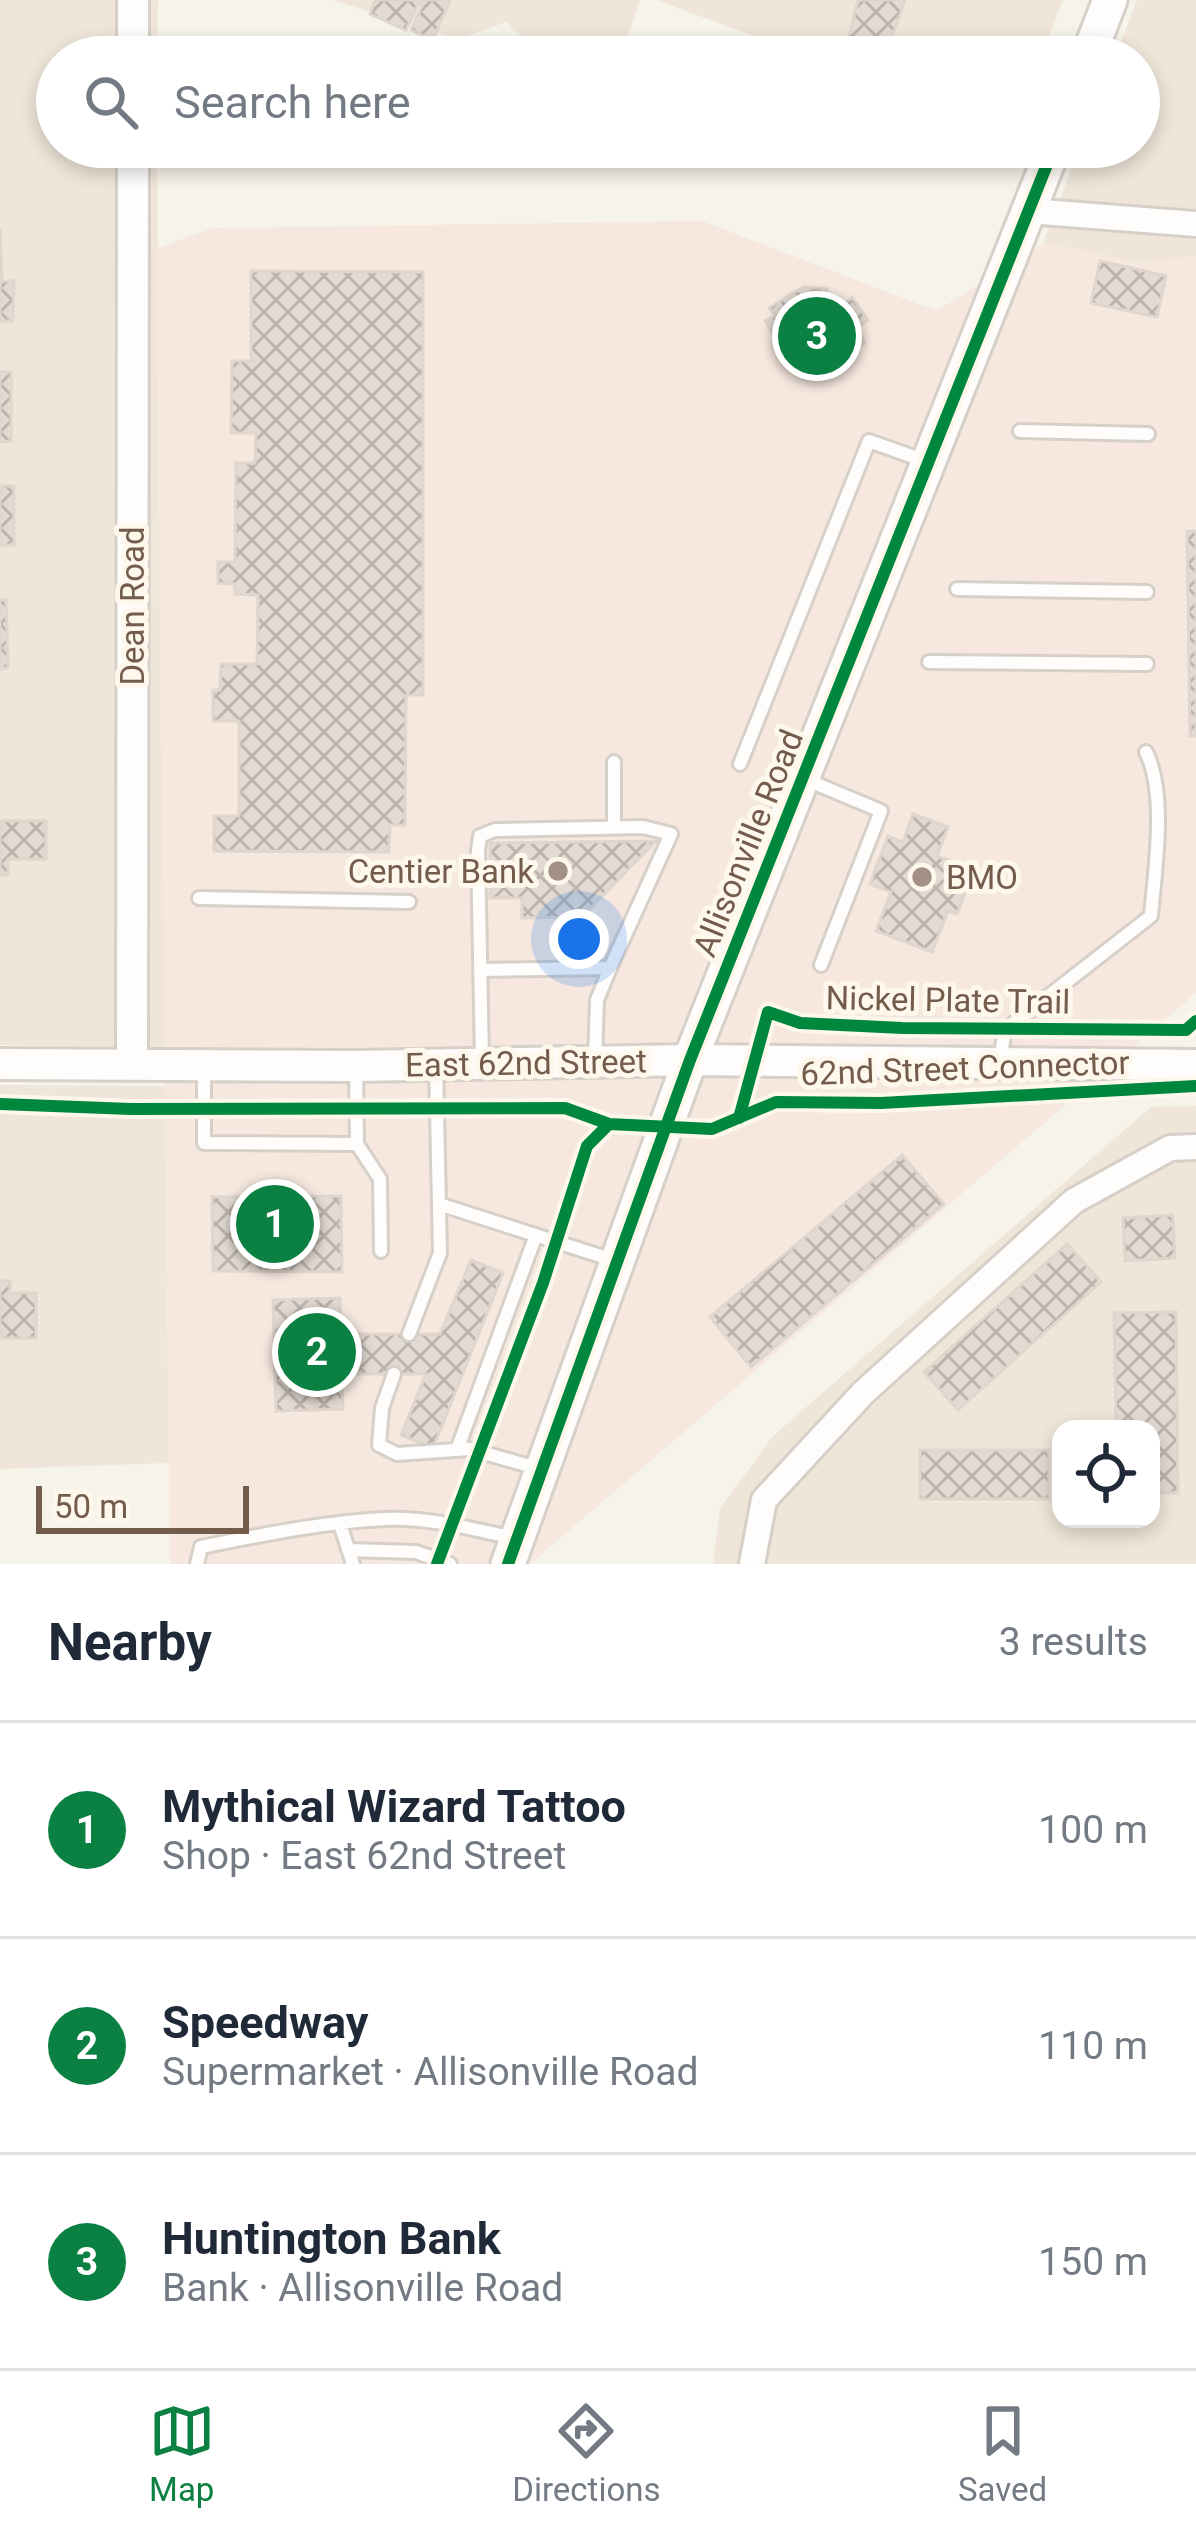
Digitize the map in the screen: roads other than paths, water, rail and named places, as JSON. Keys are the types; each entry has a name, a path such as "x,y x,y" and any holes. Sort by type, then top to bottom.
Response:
{"main road":[{"path":"1096,36 1110,0"},
{"name":"Allisonville Road","path":"513,1551 690,1060 1046,168"}],"street":[{"path":"133,0 133,36"},
{"name":"Dean Road","path":"132,1066 133,168"},
{"path":"1030,211 1196,224"},
{"name":"East 62nd Street","path":"0,1064 356,1066 690,1060 1196,1065"},
{"path":"752,1564 764,1500 863,1393 1074,1201 1170,1148 1196,1147"}],"lane":[{"path":"1020,430 1148,434"},
{"path":"740,764 869,440 929,462"},
{"path":"957,589 1147,592"},
{"path":"929,662 1147,664"},
{"path":"999,1064 1005,1030 1151,916 1156,772 1146,752"},
{"path":"614,762 614,828"},
{"path":"803,778 880,811 821,964"},
{"path":"482,1062 480,836 495,830 643,827 671,835 597,1000 595,1061"},
{"path":"199,898 409,902"},
{"path":"480,970 610,968"},
{"path":"409,1334 440,1253 436,1063"},
{"path":"203,1065 203,1143 357,1144"},
{"path":"356,1066 357,1144 380,1179 381,1251"},
{"path":"439,1204 618,1262"},
{"path":"457,1450 536,1235"},
{"path":"394,1374 382,1408 379,1445 397,1454 470,1450 542,1470"},
{"path":"197,1564 201,1547 284,1530 388,1519 447,1524 513,1551"},
{"path":"340,1524 351,1557 416,1552 450,1564"}],"place":[{"name":"Huntington Bank","path":"817,336"},
{"name":"Centier Bank","path":"558,871"},
{"name":"BMO","path":"922,877"},
{"name":"Mythical Wizard Tattoo","path":"275,1224"},
{"name":"Speedway","path":"317,1352"}]}
